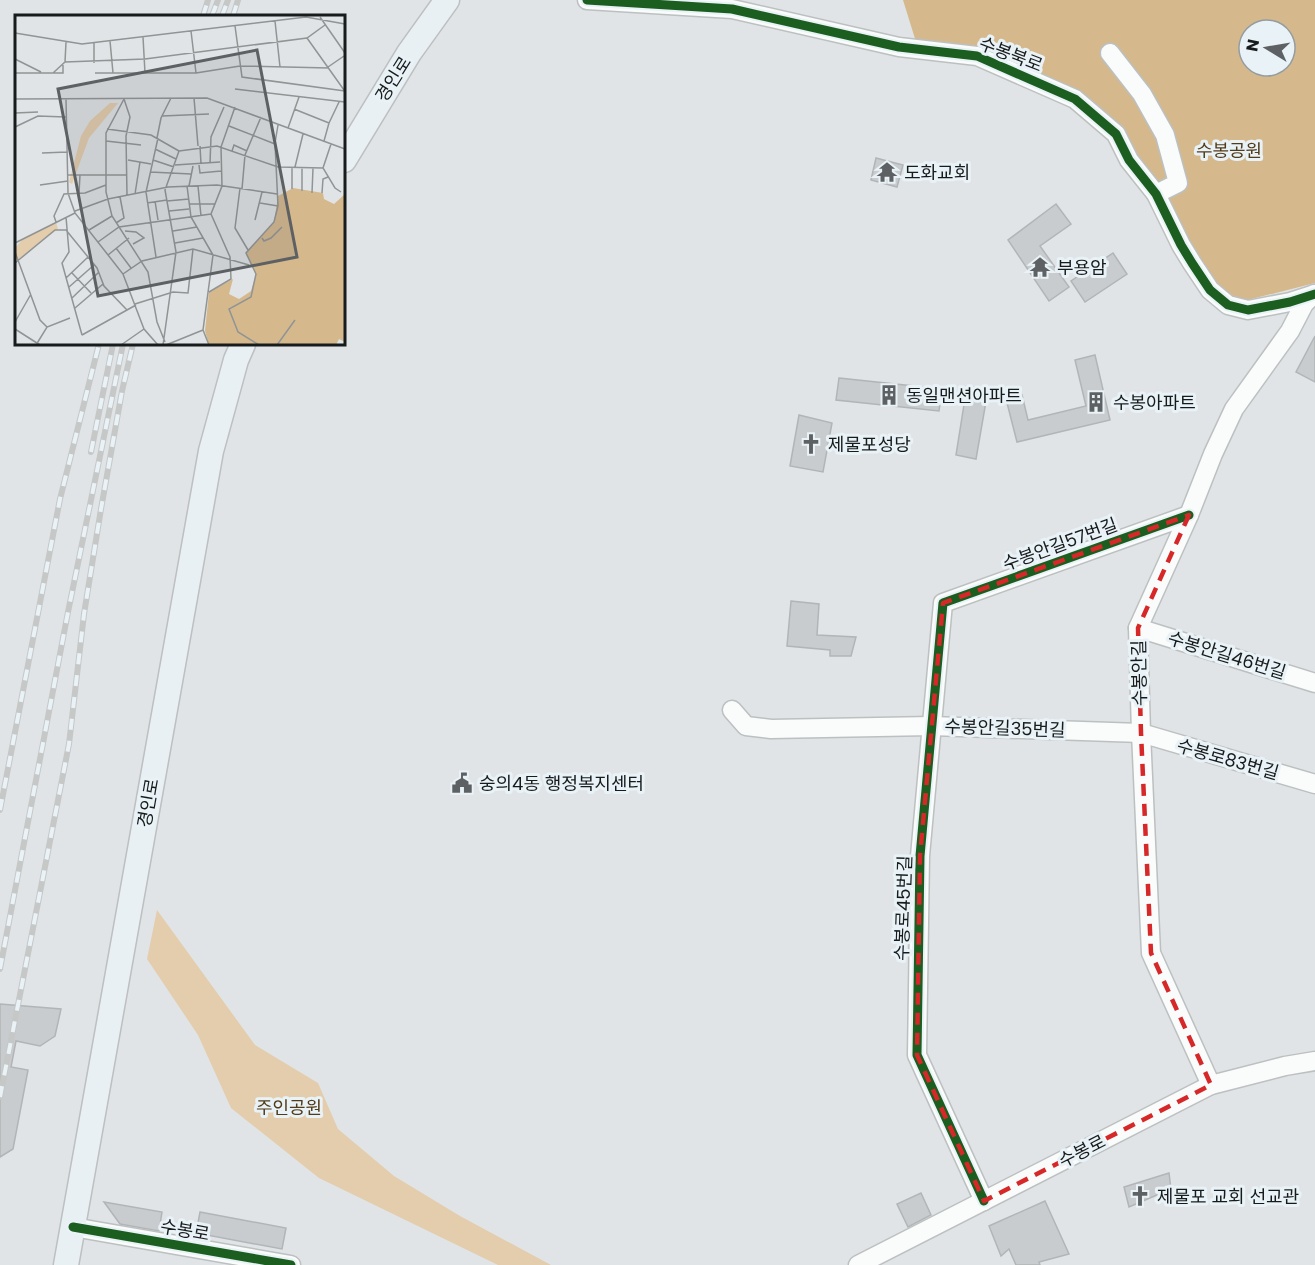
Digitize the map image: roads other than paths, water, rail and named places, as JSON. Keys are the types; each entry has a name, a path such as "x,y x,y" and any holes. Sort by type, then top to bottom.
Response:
{"main road":[{"name":"경인로","path":"345,158 409,53 447,0"},
{"name":"경인로","path":"66,1265 211,451 236,360 243,345"}],"street":[{"name":"수봉북로","path":"587,0 732,9 899,47 977,56 1075,99 1116,134 1129,160 1156,194 1192,263 1210,290 1228,305 1248,309 1290,302 1314,294"},
{"path":"1110,53 1142,94 1165,135 1178,183 1156,194"},
{"name":"수봉안길","path":"1211,1084 1151,953 1138,627 1234,409 1290,331 1304,304 1314,294"},
{"name":"수봉안길57번길","path":"943,603 1189,515"},
{"name":"수봉로45번길","path":"943,603 920,856 917,1055 984,1201"},
{"name":"수봉안길46번길","path":"1138,627 1315,683"},
{"name":"수봉안길35번길","path":"732,710 746,726 771,729 932,726 1141,733"},
{"name":"수봉로83번길","path":"1141,733 1315,784"},
{"name":"수봉로","path":"858,1265 1211,1084 1315,1060"},
{"name":"수봉로","path":"74,1227 291,1265"}],"railway":[{"path":"203,15 208,0"},
{"path":"212,15 218,0"},
{"path":"222,15 228,0"},
{"path":"233,15 238,0"},
{"path":"0,810 60,499 99,345"},
{"path":"91,452 113,345"},
{"path":"0,969 68,612 123,345"},
{"path":"0,1097 69,744 84,614 122,391 133,345"}],"place":[{"name":"도화교회","path":"887,172"},
{"name":"부용암","path":"1040,267"},
{"name":"동일맨션아파트","path":"889,395"},
{"name":"수봉아파트","path":"1096,402"},
{"name":"제물포성당","path":"811,444"},
{"name":"숭의4동 행정복지센터","path":"462,783"},
{"name":"제물포 교회 선교관","path":"1140,1196"}],"park label":[{"name":"수봉공원","path":"1229,150"},
{"name":"주인공원","path":"289,1107"}]}
